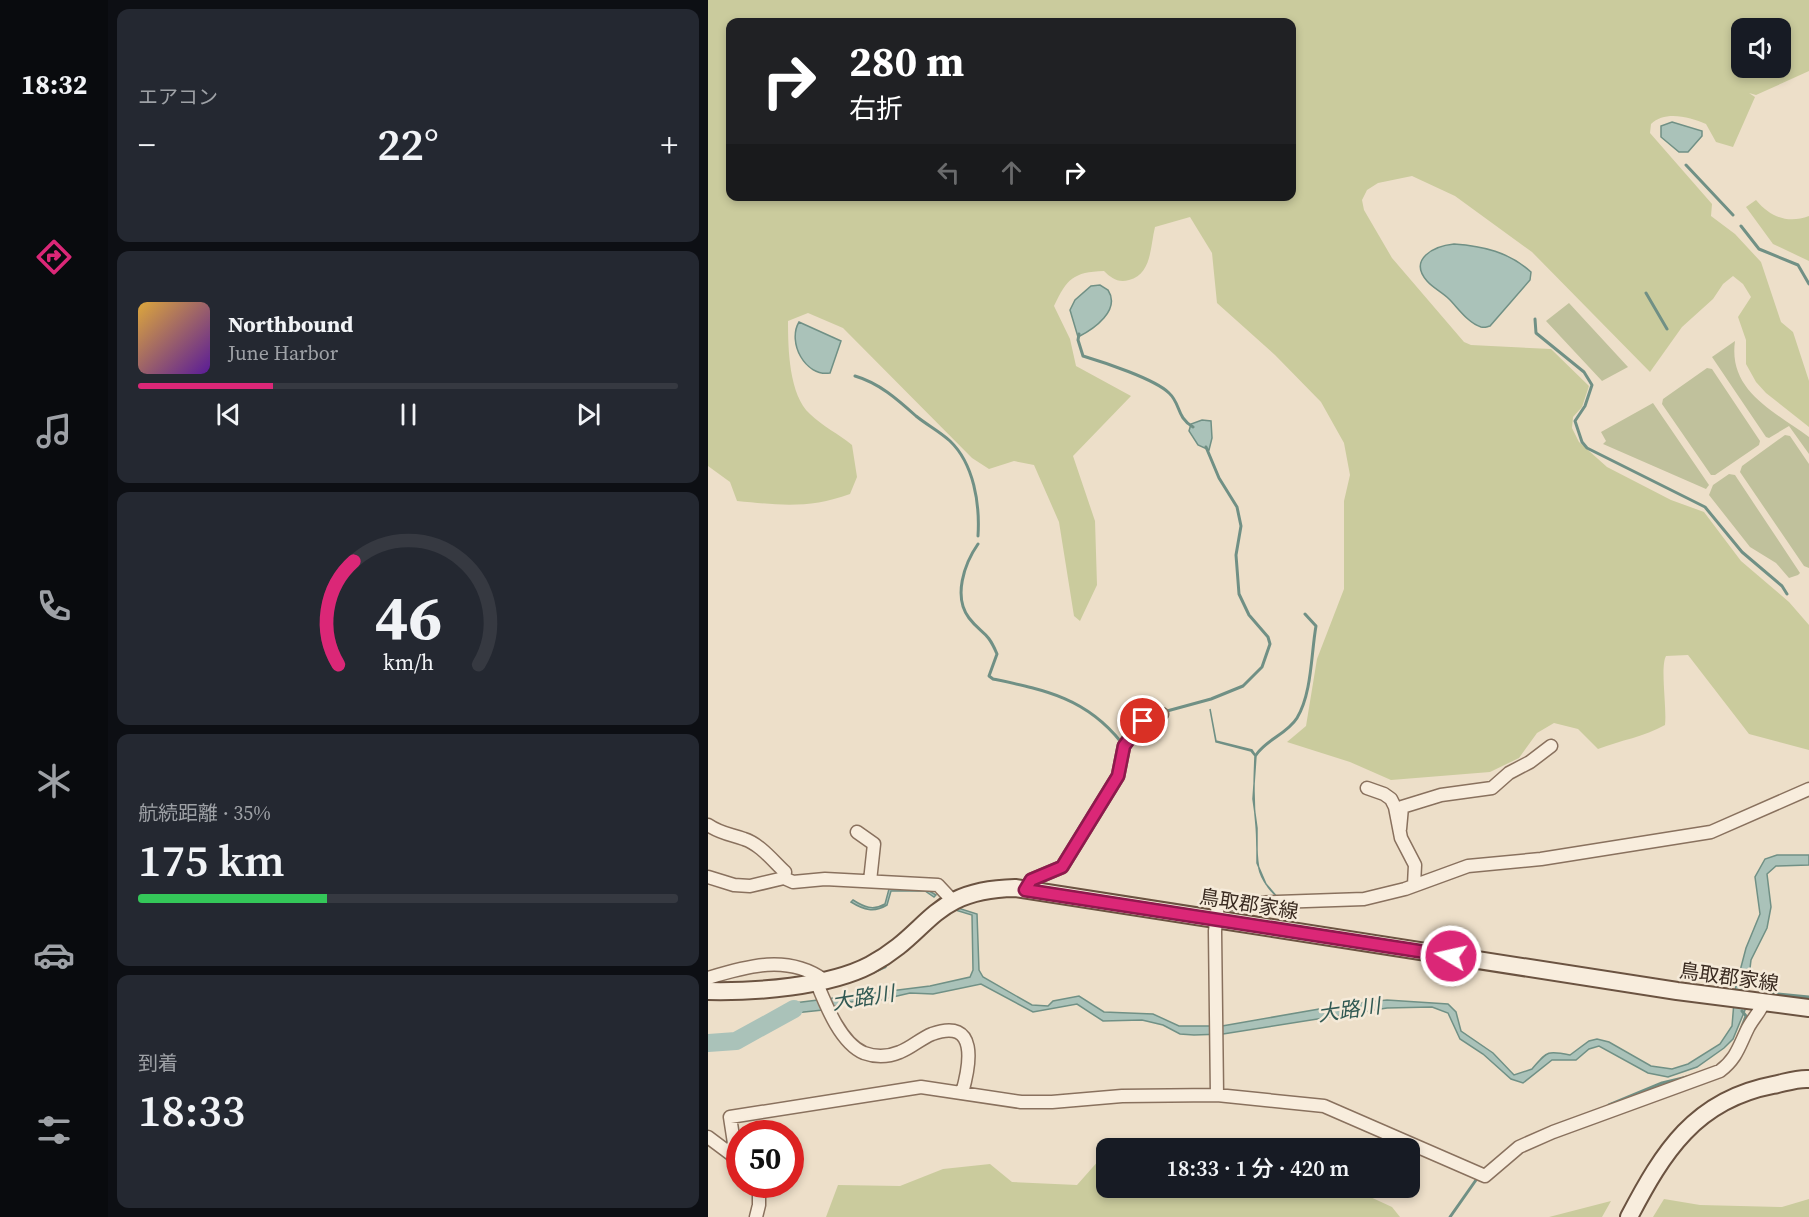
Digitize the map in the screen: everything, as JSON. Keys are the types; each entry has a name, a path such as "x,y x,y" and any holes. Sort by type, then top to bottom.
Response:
{"main road":[{"name":"鳥取郡家線","path":"708,991 820,981 849,974 886,956 930,915 952,900 993,889 1025,890 1756,1003 1809,1008"},
{"path":"1629,1217 1668,1147 1707,1110 1754,1089 1809,1079"}],"street":[{"path":"1025,890 1031,880 1062,867 1118,776 1119,745 1143,721 1162,714"},
{"path":"1400,829 1402,807 1407,804 1451,793 1492,788 1509,773 1530,762 1551,746"},
{"path":"1367,788 1391,799 1401,838 1415,865 1414,885"},
{"path":"1217,1095 1216,920 1218,904 1364,899 1468,866 1541,860 1711,832 1809,789"},
{"path":"708,825 722,835 745,839 762,850 785,872 784,878"},
{"path":"857,832 874,844 870,882"},
{"path":"708,877 734,885 750,886 784,878 793,882 825,879 938,885 952,900"},
{"path":"708,978 748,967 781,963 806,969 820,981 829,1013 848,1038 866,1054 892,1055 923,1038 942,1031 957,1032 964,1036 970,1050 963,1093"},
{"path":"729,1120 735,1116 921,1087 1021,1102 1052,1102 1122,1096 1217,1095 1324,1106 1485,1176 1520,1147 1553,1132 1720,1071 1734,1060 1748,1026 1757,1017 1756,1003"},
{"path":"708,1137 726,1150"},
{"path":"756,1217 759,1198"}],"green space":[{"path":"708,0 1809,0 1809,71 1756,95 1749,93 1755,97 1733,147 1716,142 1706,124 1685,117 1663,117 1651,124 1650,133 1712,204 1711,216 1735,234 1761,262 1781,322 1793,332 1809,381 1809,427 1766,393 1756,382 1746,364 1746,340 1738,317 1751,297 1743,284 1733,276 1723,284 1713,299 1682,327 1650,372 1532,252 1455,196 1412,176 1378,183 1367,190 1362,200 1364,210 1392,258 1464,342 1471,345 1551,349 1589,386 1582,407 1573,417 1572,428 1579,442 1607,467 1671,500 1704,512 1741,561 1789,602 1809,625 1809,750 1749,734 1688,655 1666,656 1664,661 1665,725 1649,733 1598,749 1578,729 1554,723 1537,733 1519,758 1490,772 1391,780 1350,762 1287,742 1306,726 1317,659 1344,589 1344,501 1350,475 1344,443 1321,402 1275,355 1217,303 1212,253 1190,217 1155,227 1149,259 1137,277 1125,281 1118,280 1104,271 1078,275 1067,283 1054,306 1070,339 1076,366 1131,396 1073,456 1095,521 1097,585 1080,621 1074,616 1059,522 1034,465 1014,461 989,469 972,458 843,328 808,313 788,321 789,358 794,384 803,406 810,414 852,445 857,477 850,494 821,502 780,504 737,501 730,482 708,466"},
{"path":"1756,200 1773,215 1787,219 1809,216 1809,261 1773,244 1746,207"},
{"path":"1569,303 1628,367 1602,381 1546,321"},
{"path":"1735,341 1735,358 1746,386 1768,408 1809,437 1809,454 1789,426 1769,438 1766,437 1712,357"},
{"path":"1707,368 1712,369 1760,441 1759,445 1715,475 1711,475 1662,404 1663,399"},
{"path":"1653,403 1709,485 1706,489 1603,444 1606,441 1601,432"},
{"path":"1785,435 1790,436 1809,464 1809,568 1804,566 1740,472 1742,466"},
{"path":"1729,474 1735,475 1800,573 1798,575 1789,578 1776,563 1750,547 1709,495 1713,485"},
{"path":"990,1164 1012,1182 1077,1185 1096,1164 1096,1198 1372,1198 1392,1207 1400,1217 826,1217 838,1185 900,1186 943,1169"},
{"path":"1664,1199 1700,1205 1782,1207 1809,1199 1809,1217 1653,1217"},
{"path":"1611,1201 1602,1217 1549,1217"}],"water":[{"path":"1672,122 1702,131 1702,136 1688,152 1679,152 1661,137 1661,126"},
{"path":"1454,244 1495,251 1514,259 1531,272 1530,280 1490,326 1481,327 1472,322 1429,283 1422,273 1420,266 1426,255 1446,245"},
{"path":"1100,285 1108,290 1111,305 1098,324 1078,337 1070,310 1075,300 1091,286"},
{"path":"799,322 841,341 830,373 813,370 801,356 795,339"},
{"path":"1202,420 1211,421 1212,438 1209,450 1198,445 1189,431 1191,424"},
{"path":"1210,709 1216,741 1252,750 1256,756 1254,784 1255,756 1251,751 1216,742"},
{"path":"1777,855 1809,855 1809,865 1776,866 1767,874 1771,907 1767,928 1751,960 1745,1010 1733,1039 1697,1067 1668,1077 1648,1073 1599,1046 1589,1049 1576,1060 1552,1060 1523,1083 1511,1079 1483,1054 1460,1039 1448,1013 1432,1007 1387,1008 1223,1034 1194,1035 1180,1034 1163,1025 1142,1020 1103,1021 1077,1004 1033,1012 981,984 933,994 910,993 880,1000 849,1002 823,1010 785,1014 776,1020 770,1016 794,1003 930,986 970,977 973,970 972,915 952,909 955,907 977,914 979,970 983,977 1032,1005 1048,1006 1053,1001 1079,996 1104,1012 1153,1014 1179,1026 1222,1026 1348,1004 1387,1000 1448,1004 1456,1012 1461,1031 1493,1053 1514,1075 1532,1069 1548,1054 1570,1055 1589,1041 1597,1039 1609,1042 1651,1066 1672,1069 1688,1064 1720,1044 1732,1026 1735,990 1746,948 1760,914 1755,877 1765,859"},
{"path":"889,889 926,889 936,895 934,897 925,891 891,891 887,905 873,910 851,902 853,900 869,907 881,906 885,904"}],"waterway":[{"path":"1686,165 1733,215"},
{"path":"1741,226 1759,249 1798,265 1809,284"},
{"path":"1646,293 1667,329"},
{"path":"1535,319 1536,333 1584,372 1592,385 1585,406 1575,421 1582,442 1587,448 1705,507 1742,552 1782,586 1787,594"},
{"path":"1079,334 1078,340 1083,356 1128,372 1162,388 1173,397 1181,415 1193,427"},
{"path":"855,376 887,392 946,437 958,450 974,485 978,511 978,536"},
{"path":"1167,711 1211,699 1243,686 1262,667 1270,644 1268,637 1249,615 1239,594 1236,555 1241,526 1237,507 1219,478 1206,447"},
{"path":"978,544 968,561 961,591 964,610 987,637 997,654 989,676 1063,698 1094,715 1121,742"},
{"path":"1256,755 1293,724 1306,697 1316,626 1305,614"},
{"path":"1223,910 1280,909"},
{"path":"874,972 885,967 887,963"},
{"path":"1769,993 1809,997"},
{"name":"大路川","path":"708,1043 736,1041 794,1009"},
{"path":"1738,1037 1746,1016 1742,1011"},
{"path":"1609,1105 1662,1083 1687,1077"},
{"path":"1450,1217 1476,1180"}],"route":[{"path":"1143,721 1124,746 1118,776 1062,867 1031,880 1025,890 1451,956"}]}
